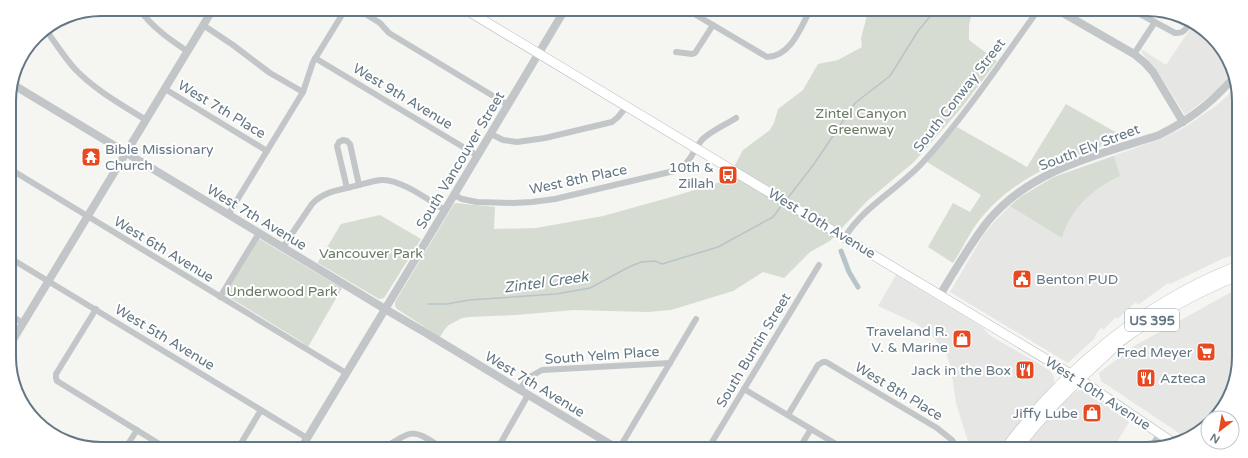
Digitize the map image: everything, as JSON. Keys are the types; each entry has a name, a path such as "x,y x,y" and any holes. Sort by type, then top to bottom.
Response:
{"highway":[{"name":"US 395","path":"1022,442 1075,377 1114,337 1153,310 1186,290 1232,269"},
{"name":"US 395","path":"1011,442 1054,390 1075,377 1148,322 1210,287 1232,278"}],"main road":[{"name":"West 10th Avenue","path":"476,16 1075,377 1168,439"}],"street":[{"path":"145,16 159,30 187,51"},
{"path":"16,335 208,16"},
{"path":"228,215 303,92 315,58 341,16"},
{"path":"369,16 380,23 389,33 508,105"},
{"name":"South Vancouver Street","path":"305,442 561,16"},
{"path":"697,16 767,57 779,55 788,48 807,16"},
{"name":"South Conway Street","path":"845,237 862,215 909,175 936,147 964,112 1034,16"},
{"path":"1068,16 1134,54 1145,63 1153,72 1183,122"},
{"path":"1144,16 1172,32 1180,33 1187,27"},
{"path":"1134,54 1155,22"},
{"path":"203,25 230,42 270,73 303,92"},
{"path":"676,52 695,53 712,25"},
{"path":"49,34 79,73 102,91 146,120"},
{"name":"West 9th Avenue","path":"315,58 478,156"},
{"name":"South Ely Street","path":"940,295 989,220 1012,197 1039,178 1066,166 1159,135 1183,122 1208,105 1230,82"},
{"name":"West 7th Avenue","path":"18,87 606,442"},
{"name":"West 7th Place","path":"165,89 268,151"},
{"path":"491,134 503,140 517,142 545,138 612,122 627,106"},
{"name":"West 8th Place","path":"454,195 464,200 519,203 554,199 674,171 686,164 701,140 736,118"},
{"path":"347,188 338,146 339,142 343,140 350,144 359,185"},
{"name":"West 6th Avenue","path":"16,173 346,373"},
{"path":"283,247 317,199 330,192 382,179 407,186 445,210"},
{"path":"220,297 258,233"},
{"name":"West 5th Avenue","path":"16,262 261,410 305,442"},
{"name":"South Buntin Street","path":"712,442 819,265"},
{"path":"96,309 56,374 57,381 156,442"},
{"path":"16,319 23,323"},
{"path":"622,442 696,319"},
{"name":"West 8th Place","path":"788,415 818,366 823,362 829,363 937,428 953,442"},
{"name":"South Yelm Place","path":"519,390 528,378 542,370 670,363"},
{"path":"744,389 832,442"},
{"path":"501,442 528,395"},
{"path":"242,442 261,410"},
{"path":"803,442 811,429"},
{"path":"129,442 137,430"},
{"path":"393,442 410,433 422,435 433,442"},
{"path":"1155,442 1160,433"}],"shaded area":[{"path":"1191,28 1207,41 1214,49 1221,59 1228,76 1215,92 1185,115 1156,69 1142,53 1141,49 1166,65"},
{"path":"1231,91 1232,255 1170,284 1168,283 1138,305 1136,302 1117,319 1116,317 1103,330 1101,327 1095,338 1068,363 950,292 984,234 1010,206 1022,196 1054,177 1163,138 1185,127 1217,105"},
{"path":"896,275 982,327 991,336 1051,371 1054,378 1054,385 1007,442 968,442 956,403 951,368 946,353 936,340 917,324 878,306"},
{"path":"1232,292 1232,357 1227,384 1218,404 1213,410 1200,410 1200,423 1194,428 1181,434 1101,381 1099,373 1134,346"},
{"path":"1079,390 1086,391 1129,422 1117,442 1026,442 1034,431 1073,393"}],"green space":[{"name":"Zintel Canyon Greenway","path":"867,16 971,16 969,25 969,40 997,61 963,106 914,162 867,201 830,241 810,252 784,278 763,272 733,291 671,310 648,312 574,310 462,318 449,325 440,337 397,309 395,306 395,302 454,204 495,207 494,229 536,228 603,216 727,180 743,150 770,130 774,123 778,109 803,90 818,64 838,60 862,47 861,38"},
{"path":"1066,104 1126,138 1083,153 1043,170 1006,193 990,208 975,226 953,263 928,247 953,203 970,212 981,195 927,162 957,127 1027,167"},
{"path":"1114,156 1120,176 1100,187 1084,201 1071,217 1062,238 1010,206 1022,196 1054,177"},
{"name":"Vancouver Park","path":"380,215 421,239 384,298 379,299 318,263 317,264 341,224"},
{"name":"Underwood Park","path":"258,238 342,288 308,347 224,294"}],"waterway":[{"name":"Zintel Creek","path":"787,199 814,164 855,103 890,76 918,31 930,16"},
{"name":"Zintel Creek","path":"428,304 447,304 469,300 556,294 590,288 641,262 655,261 662,264 718,247 773,217 782,205"},
{"path":"841,251 849,272 858,287"}],"place":[{"name":"Bible Missionary Church","path":"91,157"},
{"name":"10th & Zillah","path":"728,175"},
{"name":"Benton PUD","path":"1022,279"},
{"name":"Traveland R. V. & Marine","path":"962,339"},
{"name":"Fred Meyer","path":"1206,352"},
{"name":"Jack in the Box","path":"1025,370"},
{"name":"Azteca","path":"1146,378"},
{"name":"Jiffy Lube","path":"1092,413"}]}
